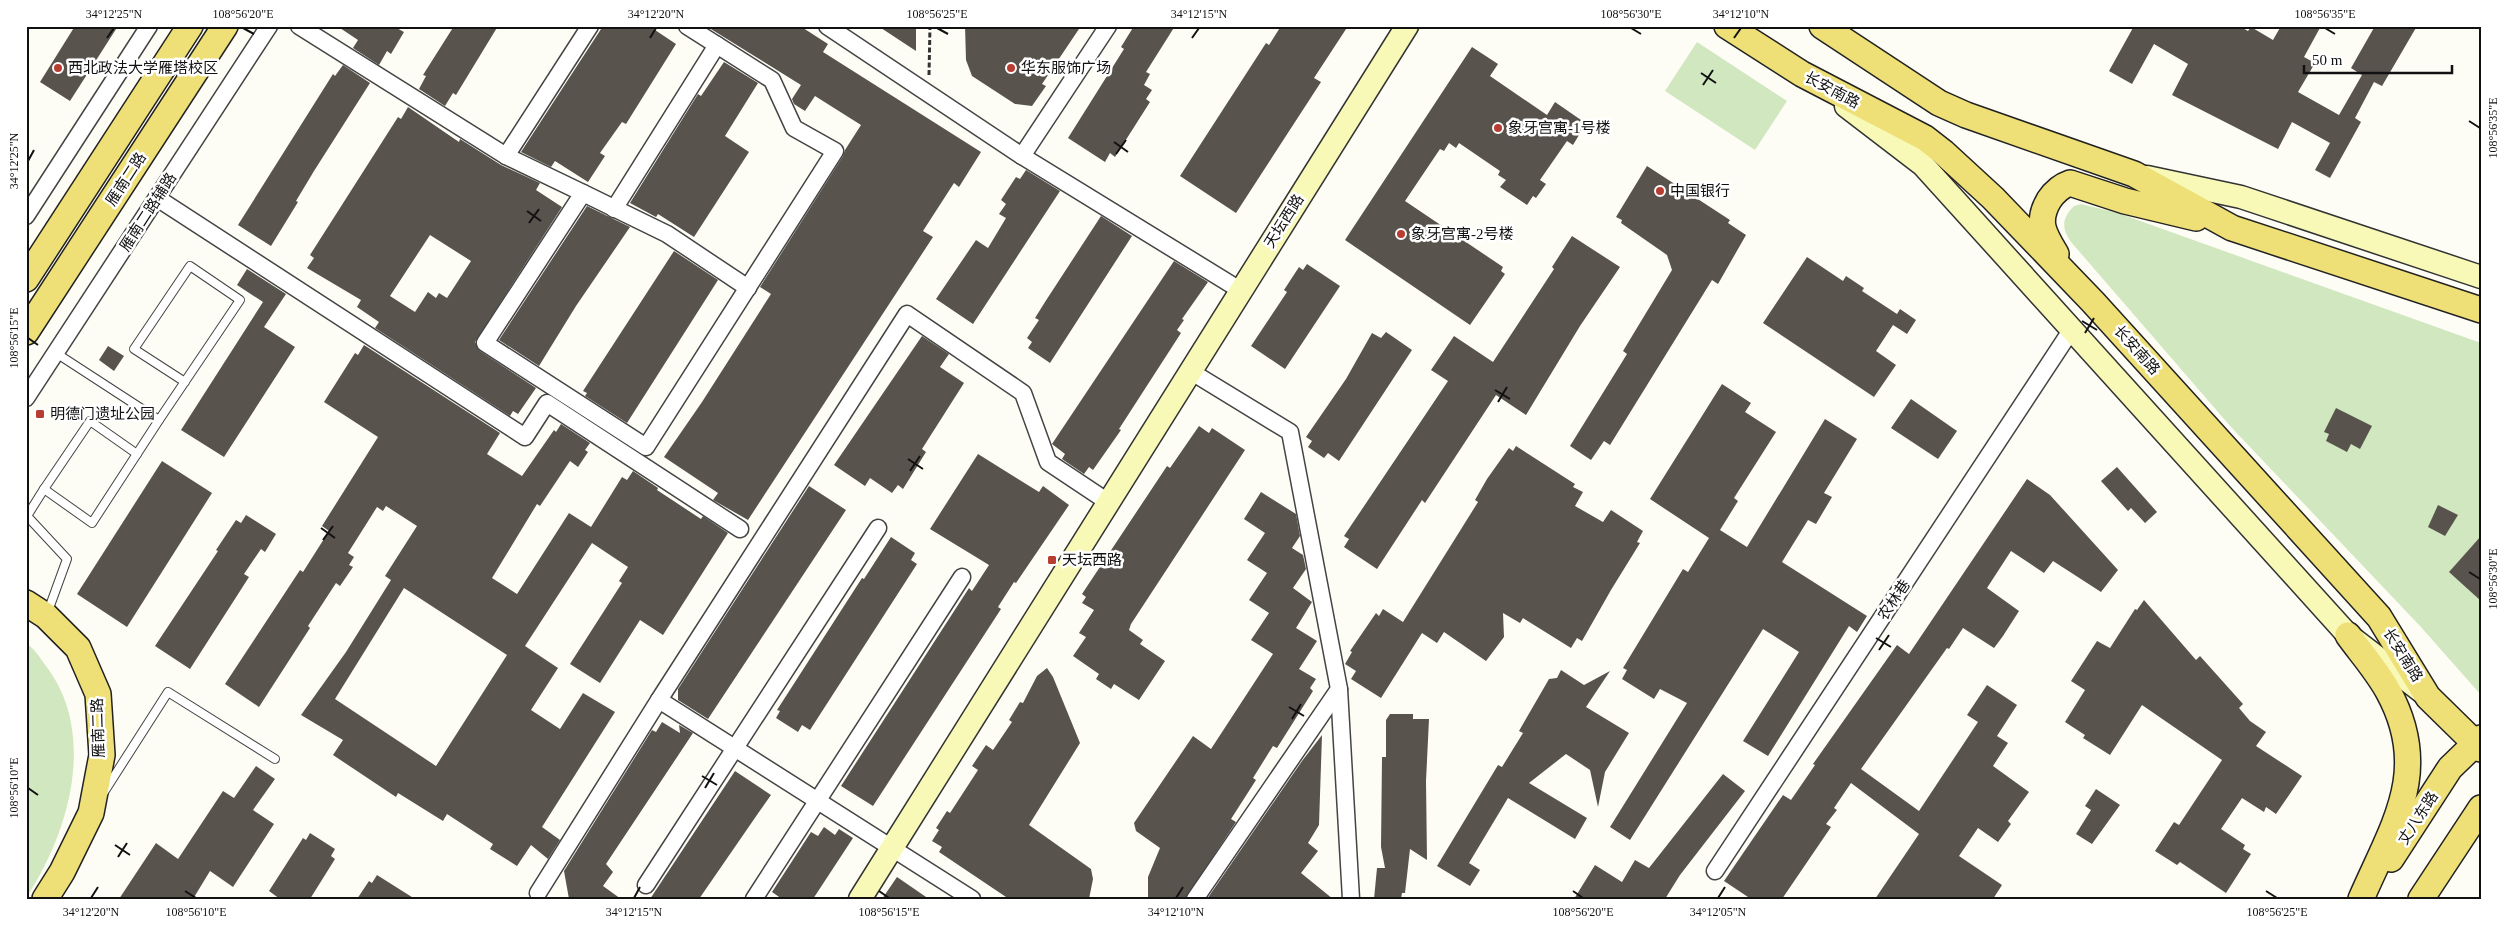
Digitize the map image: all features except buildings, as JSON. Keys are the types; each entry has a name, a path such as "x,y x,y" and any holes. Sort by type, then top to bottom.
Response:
{"main road":[{"name":"雁南二路","path":"26,280 190,26"},
{"name":"雁南二路","path":"26,332 225,26"},
{"name":"天坛西路","path":"860,899 1407,26"},
{"name":"长安南路","path":"1727,26 1802,74 1904,125 1937,147 1993,198 2068,276 2379,617 2428,697 2480,744"},
{"path":"1822,26 1939,103 1992,125 2132,174 2241,197 2481,277"},
{"path":"1802,74 1923,165 2348,635 2393,701 2403,729 2408,758 2408,776 2402,804 2361,899"},
{"path":"2132,174 2232,228"},
{"path":"2068,276 2046,238 2041,218 2051,197 2063,185 2079,185 2125,201 2232,228 2481,310"},
{"name":"雁南二路","path":"36,610 78,648 98,694 102,755 91,813 62,872 45,899"},
{"path":"2348,635 2428,697"},
{"name":"丈八东路","path":"2366,899 2450,768 2480,744"},
{"path":"2421,899 2481,808"}],"street":[{"path":"26,216 149,26"},
{"name":"雁南二路辅路","path":"26,398 269,26"},
{"path":"299,26 506,156 667,234 748,288"},
{"path":"506,156 590,26"},
{"path":"582,193 485,343 646,447 835,151 794,128 772,80 687,26"},
{"path":"827,26 1022,156 1240,290"},
{"path":"1022,156 1108,26"},
{"path":"614,209 717,45"},
{"path":"157,198 525,437 547,403 740,529"},
{"path":"538,893 659,700 907,314 1023,393 1048,462 1108,502"},
{"name":"农林巷","path":"1714,871 2072,329"},
{"path":"1190,371 1290,432 1339,689 1351,899"},
{"path":"646,885 878,528"},
{"path":"754,899 962,577"},
{"path":"1195,899 1339,689"},
{"path":"659,700 892,846 972,899"}],"lane":[{"path":"44,489 92,523 240,300 190,266 134,349 185,382"},
{"path":"56,353 159,420"},
{"path":"36,610 67,559 26,516 90,422 138,454"},
{"path":"91,813 168,692 275,759"}],"path":[{"path":"929,93 930,26"}],"green space":[{"path":"1697,42 1787,101 1755,150 1665,91"},
{"path":"2081,204 2118,213 2481,343 2481,695 2420,626 2231,427 2071,242 2064,228 2065,219 2074,206"},
{"path":"26,643 46,666 62,693 71,722 74,752 72,783 65,814 55,844 26,898"}],"place":[{"name":"西北政法大学雁塔校区","path":"58,68"},
{"name":"华东服饰广场","path":"1011,68"},
{"name":"象牙宫寓-1号楼","path":"1498,128"},
{"name":"中国银行","path":"1660,191"},
{"name":"象牙宫寓-2号楼","path":"1401,234"},
{"name":"明德门遗址公园","path":"40,414"},
{"name":"天坛西路","path":"1052,560"}]}
